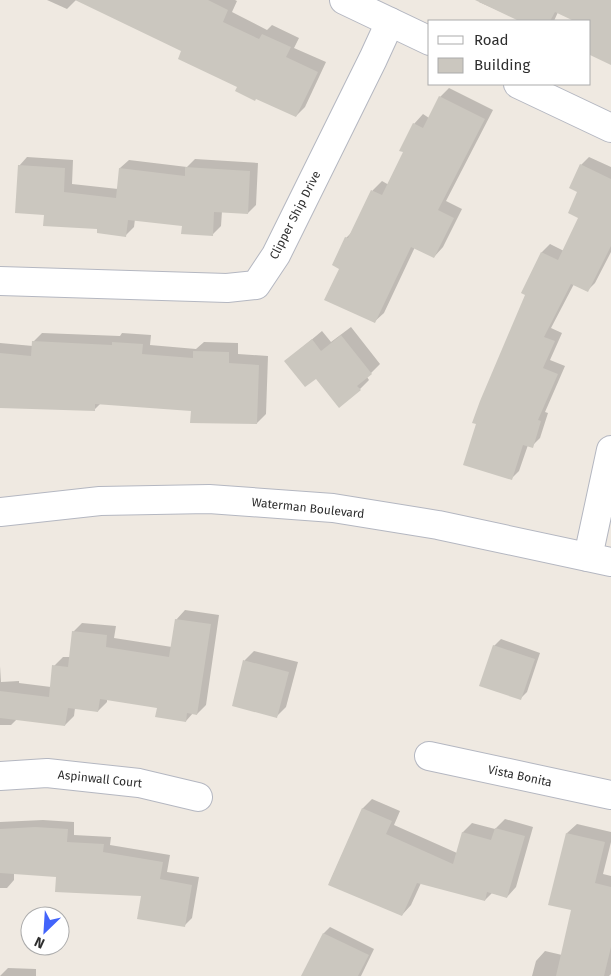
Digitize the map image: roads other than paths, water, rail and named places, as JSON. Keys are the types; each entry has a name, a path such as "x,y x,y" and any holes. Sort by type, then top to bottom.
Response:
{"street":[{"path":"344,0 428,40"},
{"name":"Clipper Ship Drive","path":"0,281 227,288 256,285 276,255 390,22"},
{"path":"520,85 611,128"},
{"path":"600,559 611,450"},
{"name":"Waterman Boulevard","path":"0,512 100,501 209,499 334,508 438,525 600,559"},
{"name":"Vista Bonita","path":"429,756 611,795"},
{"name":"Aspinwall Court","path":"0,776 46,773 139,783 198,797"}]}
